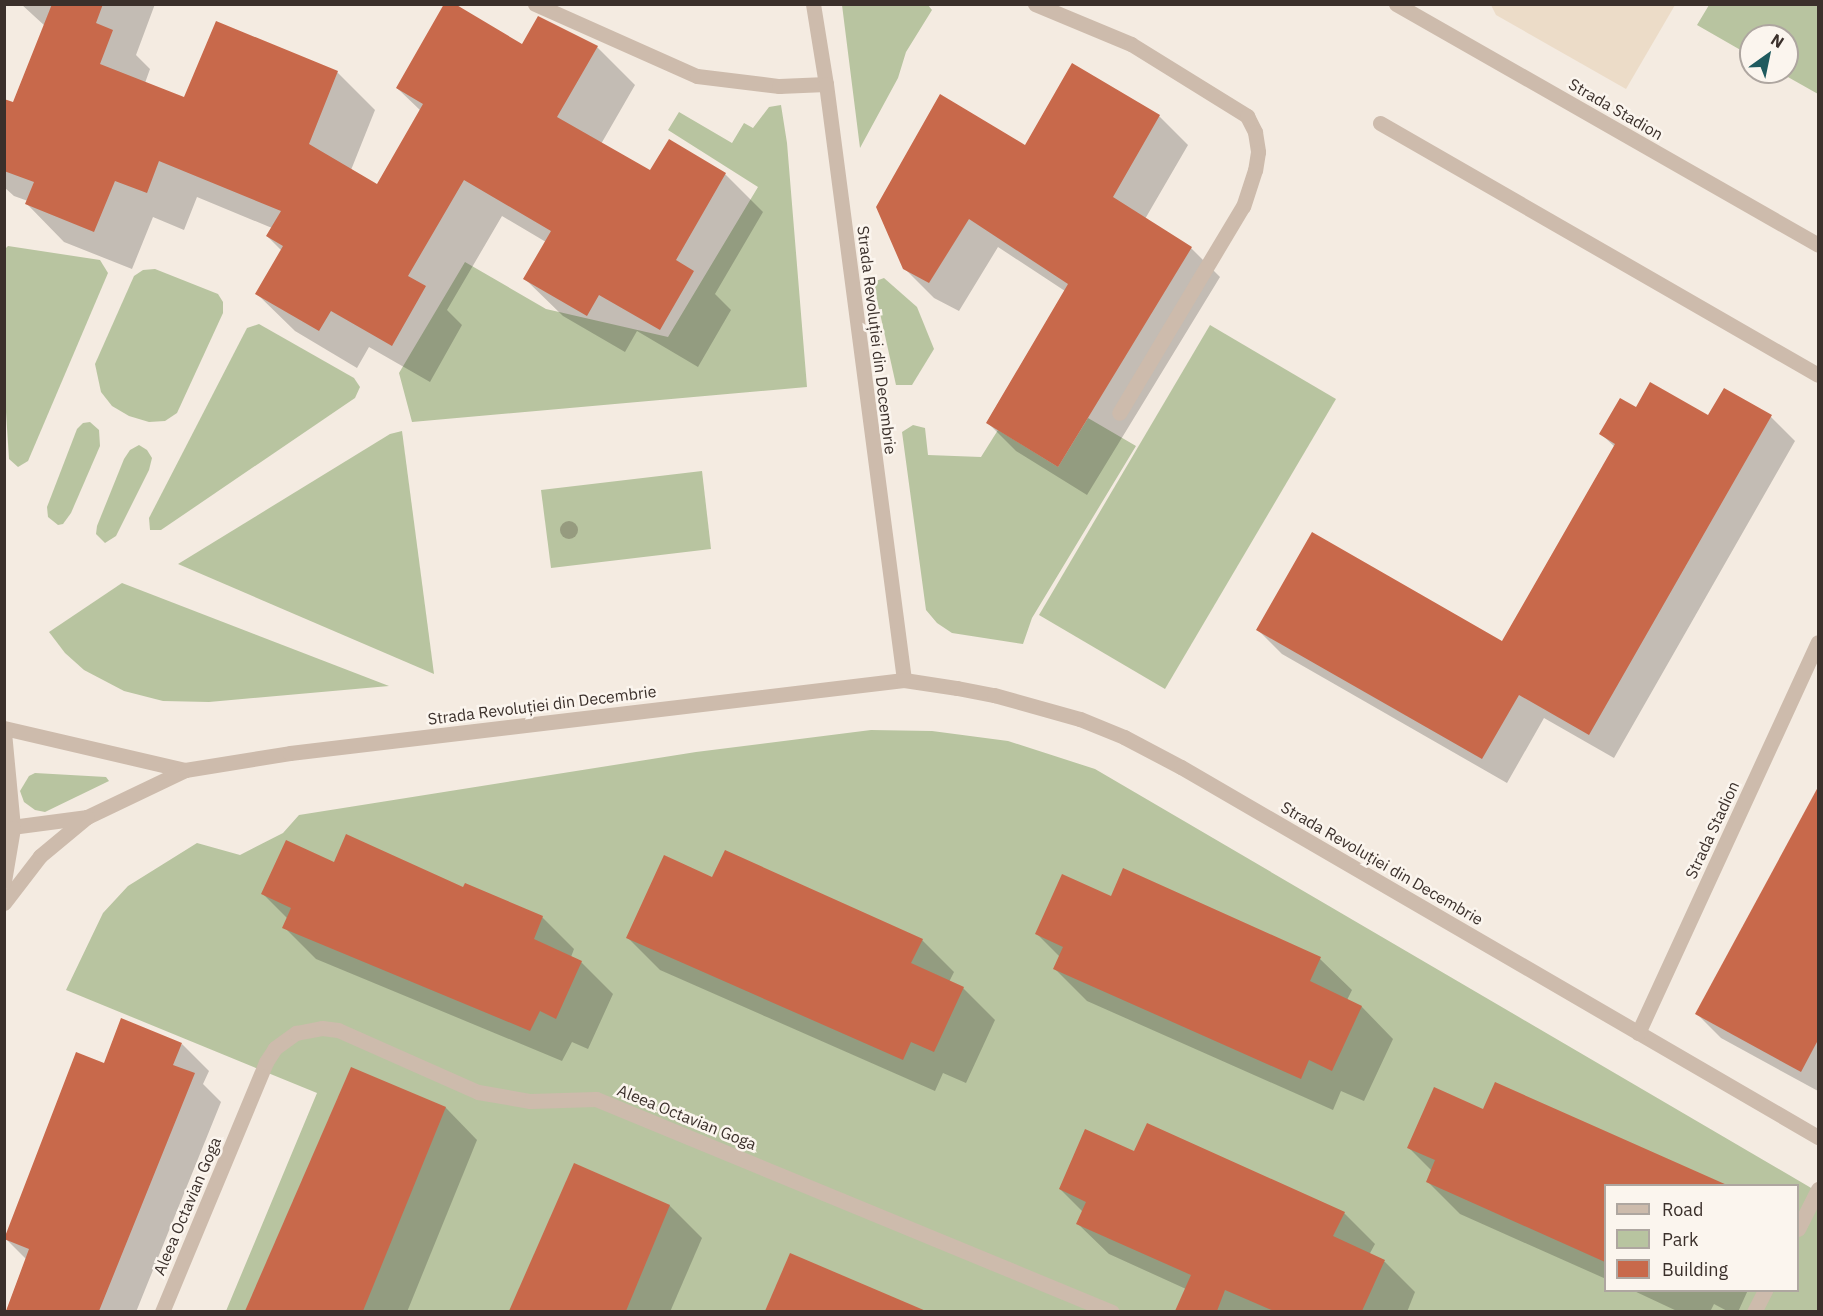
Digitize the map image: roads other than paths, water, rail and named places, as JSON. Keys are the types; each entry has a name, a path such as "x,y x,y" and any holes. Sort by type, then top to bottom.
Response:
{"street":[{"path":"535,4 698,76 779,86 826,84"},
{"name":"Strada Revoluției din Decembrie","path":"813,4 826,84 904,680"},
{"path":"1035,4 1131,44 1247,116 1255,132 1257,152 1255,170 1243,206 1119,413"},
{"name":"Strada Stadion","path":"1396,4 1818,245"},
{"path":"1380,123 1818,375"},
{"name":"Strada Stadion","path":"1638,1033 1818,642"},
{"name":"Strada Revoluției din Decembrie","path":"4,903 40,856 87,817 185,770 290,753 904,680 985,693 1034,705 1124,737 1181,767 1818,1137"},
{"path":"4,730 9,828 4,881"},
{"name":"Strada Revoluției din Decembrie","path":"4,730 185,770"},
{"name":"Strada Revoluției din Decembrie","path":"9,828 87,817"},
{"name":"Aleea Octavian Goga","path":"162,1311 266,1062 275,1048 296,1033 322,1028 338,1030 478,1092 522,1101 596,1099 1112,1311"},
{"path":"1799,1225 1818,1189"},
{"path":"1754,1311 1764,1292"}]}
